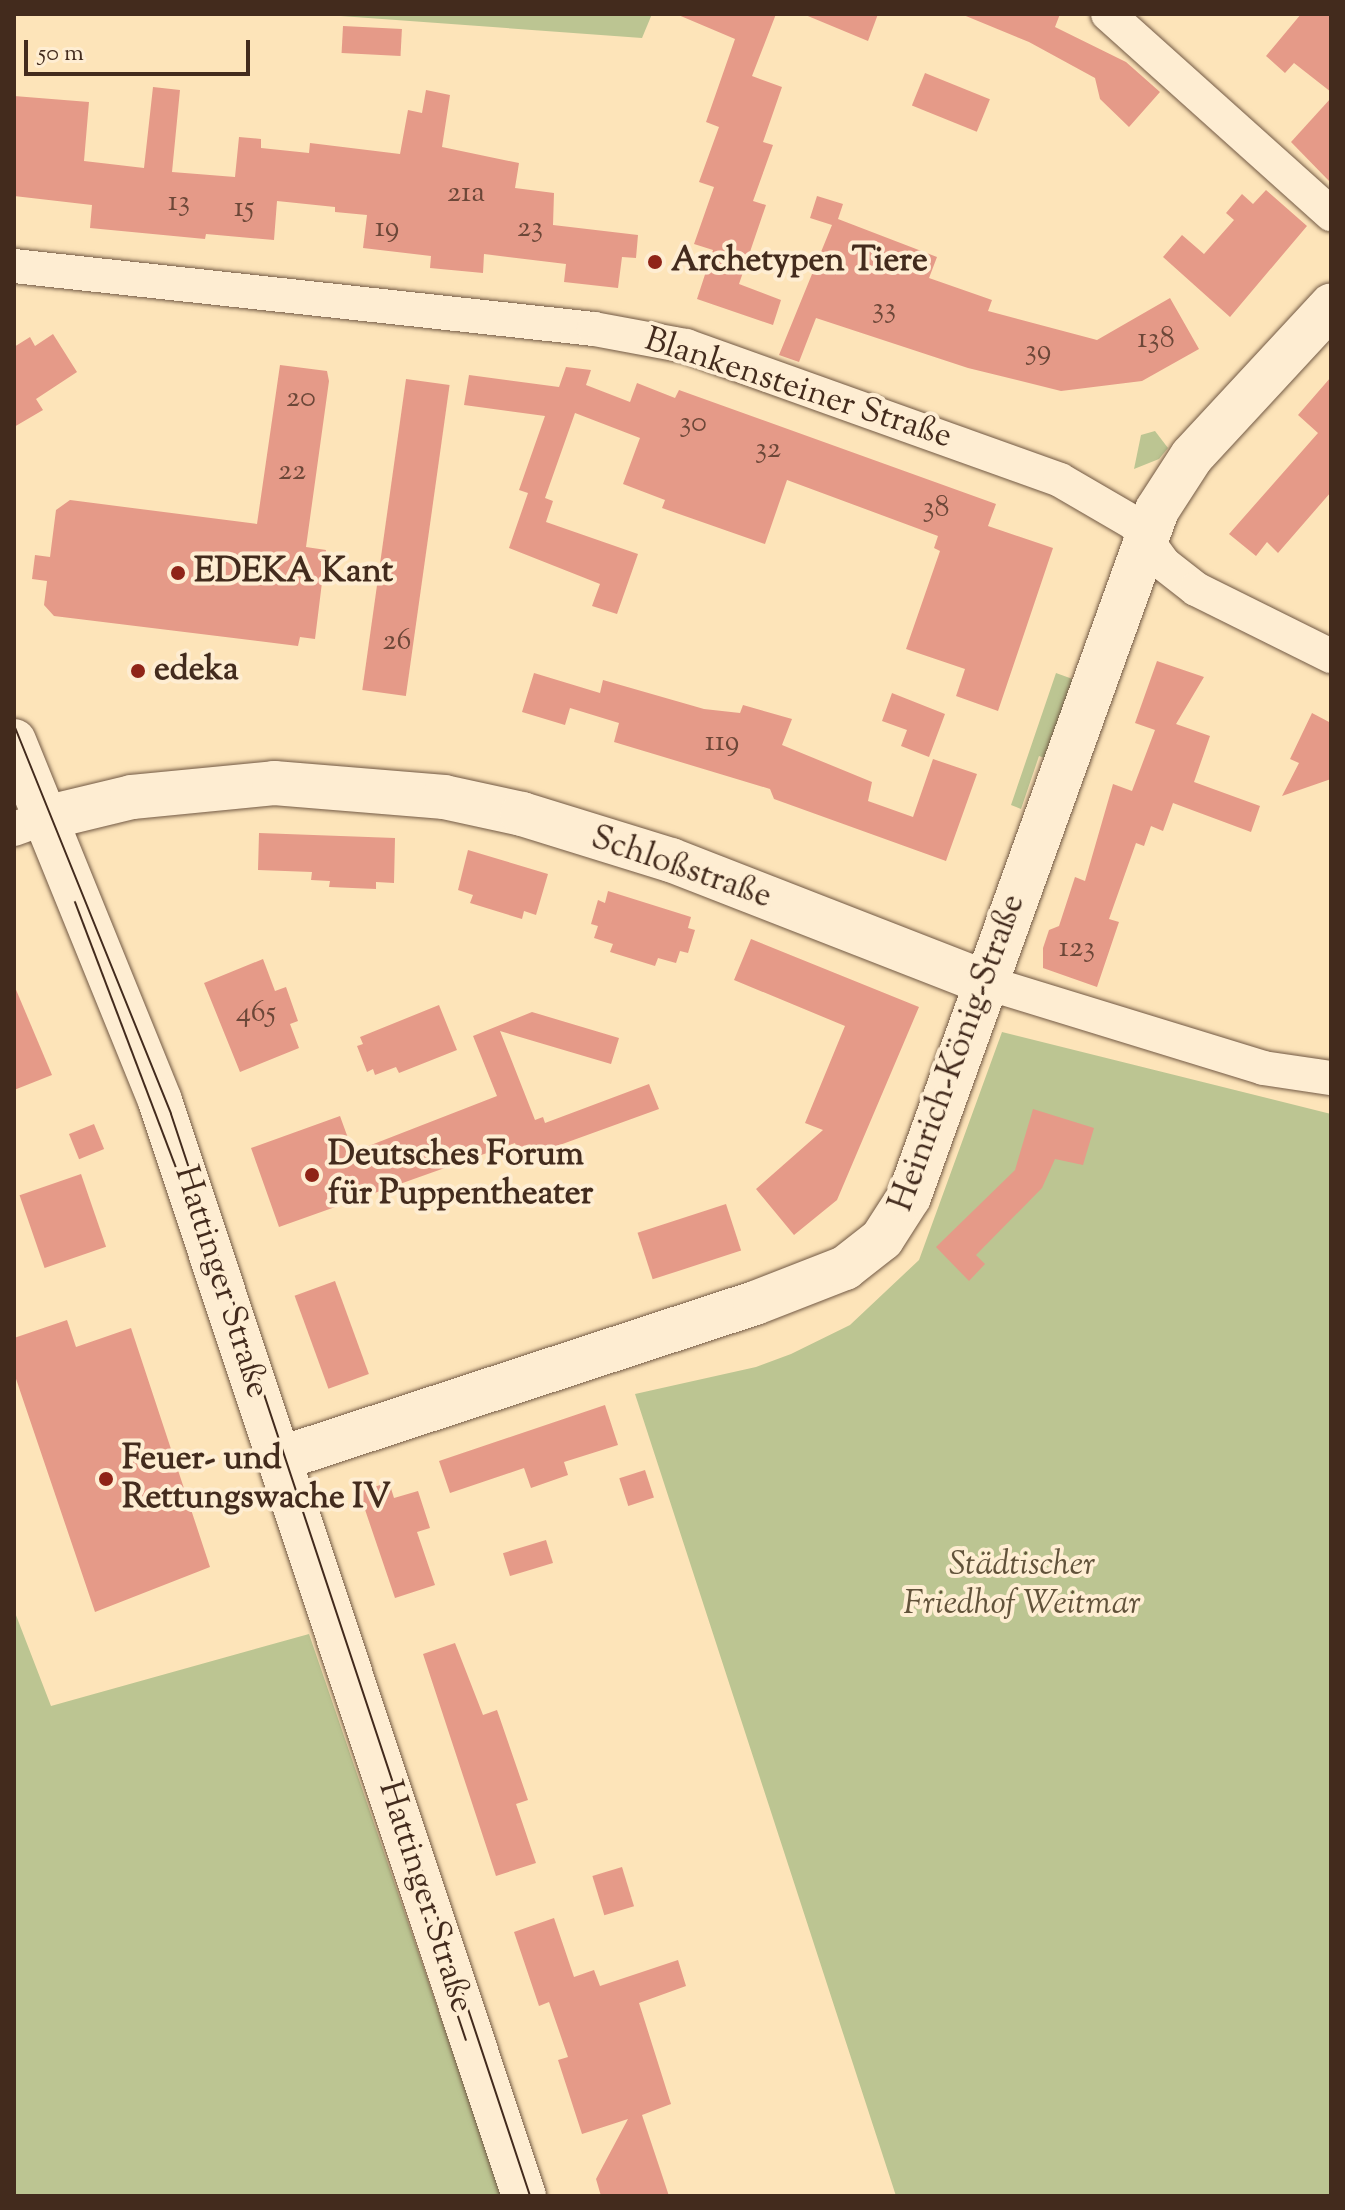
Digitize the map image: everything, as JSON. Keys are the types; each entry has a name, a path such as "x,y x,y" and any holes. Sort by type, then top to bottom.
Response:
{"main road":[{"name":"Heinrich-König-Straße","path":"279,1459 755,1303 845,1268 869,1253 893,1226 909,1197 1145,537 1192,456 1331,306"},
{"name":"Hattinger Straße","path":"14,741 30,824 150,1073 524,2196"},
{"name":"Schloßstraße","path":"30,824 132,797 274,783 444,797 522,814 671,860 984,982"}],"street":[{"path":"1108,14 1331,214"},
{"name":"Blankensteiner Straße","path":"14,266 594,329 686,346 1025,465 1134,523 1164,564 1196,589 1331,656"},
{"name":"Schloßstraße","path":"984,982 1263,1068 1331,1078"}],"green space":[{"path":"313,14 652,14 642,38"},
{"path":"1155,431 1168,448 1159,459 1134,469 1141,435"},
{"path":"1056,673 1078,681 1050,760 1039,756 1021,809 1011,805"},
{"name":"Städtischer Friedhof Weitmar","path":"1002,1032 1331,1114 1331,2196 896,2196 635,1394 756,1367 791,1354 850,1325 919,1260"},
{"path":"14,1610 51,1706 309,1634 502,2196 14,2196"}],"building":[{"path":"676,14 776,14 752,76 782,87 763,142 773,145 753,201 766,205 739,284 781,300 773,325 697,299 713,250 694,244 714,187 699,182 719,127 706,122 735,39"},
{"path":"803,14 878,14 868,41"},
{"path":"961,14 1060,14 1055,27 1126,62 1160,92 1129,127 1100,99 1095,78 1029,42"},
{"path":"1301,14 1331,14 1331,92 1294,63 1285,73 1266,56"},
{"path":"343,26 402,29 401,56 342,53"},
{"path":"925,73 990,99 977,132 912,105"},
{"path":"153,87 180,90 172,172 235,177 239,137 261,139 261,148 309,153 310,143 400,154 408,110 422,113 426,90 450,95 442,147 519,163 515,188 554,193 553,225 638,235 636,258 622,257 618,288 564,282 566,264 484,254 483,273 430,268 431,256 363,248 367,215 335,212 335,207 277,201 274,240 206,234 205,239 90,228 92,205 14,196 14,96 89,102 84,161 144,168"},
{"path":"1331,98 1331,183 1291,142"},
{"path":"1266,190 1307,226 1230,317 1163,257 1182,235 1204,254 1234,220 1226,213 1242,194 1253,204"},
{"path":"817,196 843,204 838,219 937,257 929,278 992,300 988,311 1097,340 1170,298 1199,349 1142,381 1061,391 968,368 816,318 799,362 779,355 832,225 810,218"},
{"path":"53,334 77,372 36,399 43,410 14,427 14,347 30,337 35,346"},
{"name":"EDEKA Kant","path":"280,365 327,371 329,381 306,547 326,550 315,639 300,637 298,646 54,616 44,605 47,581 32,579 35,555 50,557 56,510 70,500 257,524"},
{"path":"566,367 591,370 586,385 630,402 637,383 675,398 679,390 996,504 988,526 1053,548 998,711 956,696 965,669 906,649 940,551 934,548 938,536 787,480 765,544 662,508 665,500 623,484 640,438 575,413 545,498 553,501 546,522 638,554 617,614 592,606 600,584 509,548 528,493 519,490 545,416 464,405 469,375 559,387"},
{"path":"1331,377 1331,492 1278,553 1267,542 1256,556 1229,534 1318,433 1298,415"},
{"path":"406,379 450,385 406,696 362,690"},
{"path":"1157,661 1204,677 1176,724 1210,736 1194,782 1260,806 1251,832 1173,803 1163,831 1151,826 1144,846 1136,843 1109,919 1119,922 1097,987 1043,968 1043,948 1049,930 1059,926 1075,877 1085,881 1113,784 1132,791 1155,730 1135,723"},
{"path":"534,673 600,693 603,680 704,709 740,713 743,705 792,719 782,745 872,782 868,801 913,817 933,759 977,774 946,861 774,799 770,789 614,742 619,723 570,708 565,725 522,712"},
{"path":"892,693 945,714 929,757 901,746 907,730 882,721"},
{"path":"1312,713 1331,723 1331,779 1282,796 1299,763 1290,759"},
{"path":"259,833 395,838 394,883 376,882 376,889 329,887 330,881 311,880 312,872 258,870"},
{"path":"468,850 548,874 536,915 524,911 522,919 470,903 473,895 458,890"},
{"path":"608,891 691,917 688,928 695,930 688,953 680,951 676,963 658,958 655,966 610,952 613,944 594,938 598,926 591,924 598,900 605,903"},
{"path":"751,939 919,1007 837,1200 794,1235 756,1189 823,1130 805,1123 845,1026 734,980"},
{"path":"263,959 275,991 286,987 298,1021 290,1024 299,1048 240,1072 204,983"},
{"path":"14,985 52,1075 14,1090"},
{"path":"439,1005 457,1050 399,1073 396,1067 375,1075 373,1069 367,1072 357,1046 363,1044 360,1037"},
{"path":"532,1012 619,1038 611,1064 500,1031 535,1120 543,1117 545,1123 649,1084 659,1109 521,1159 515,1143 279,1227 251,1148 340,1116 353,1152 497,1096 473,1036"},
{"path":"1033,1109 1094,1128 1083,1165 1055,1159 1042,1188 976,1255 985,1264 969,1281 936,1247 1015,1170"},
{"path":"94,1124 104,1149 79,1159 69,1134"},
{"path":"81,1174 106,1247 45,1268 20,1195"},
{"path":"726,1204 741,1251 653,1279 638,1233"},
{"path":"335,1281 369,1374 328,1389 295,1296"},
{"path":"67,1320 76,1347 131,1328 210,1567 95,1612 14,1373 14,1338"},
{"path":"605,1405 618,1445 564,1462 568,1475 531,1488 524,1468 450,1493 439,1461"},
{"path":"645,1470 654,1498 628,1506 619,1478"},
{"path":"389,1482 394,1498 418,1491 430,1528 417,1532 435,1585 395,1598 359,1492"},
{"path":"546,1540 553,1563 510,1576 503,1553"},
{"path":"455,1643 483,1715 497,1710 528,1800 516,1804 536,1863 496,1876 423,1654"},
{"path":"622,1867 634,1906 604,1915 592,1876"},
{"path":"554,1918 574,1977 594,1970 600,1986 678,1960 686,1986 639,2003 671,2104 642,2115 669,2196 601,2196 596,2179 628,2119 582,2134 558,2060 568,2057 549,2002 539,2006 514,1932"}],"tram line":[{"path":"14,725 171,1114 530,2196"},
{"path":"75,902 180,1178"},
{"path":"403,1851 466,2040"}],"place":[{"name":"Archetypen Tiere","path":"655,262"},
{"name":"EDEKA Kant","path":"178,573"},
{"name":"edeka","path":"138,671"},
{"name":"Deutsches Forum für Puppentheater","path":"312,1175"},
{"name":"Feuer- und Rettungswache IV","path":"106,1479"}]}
